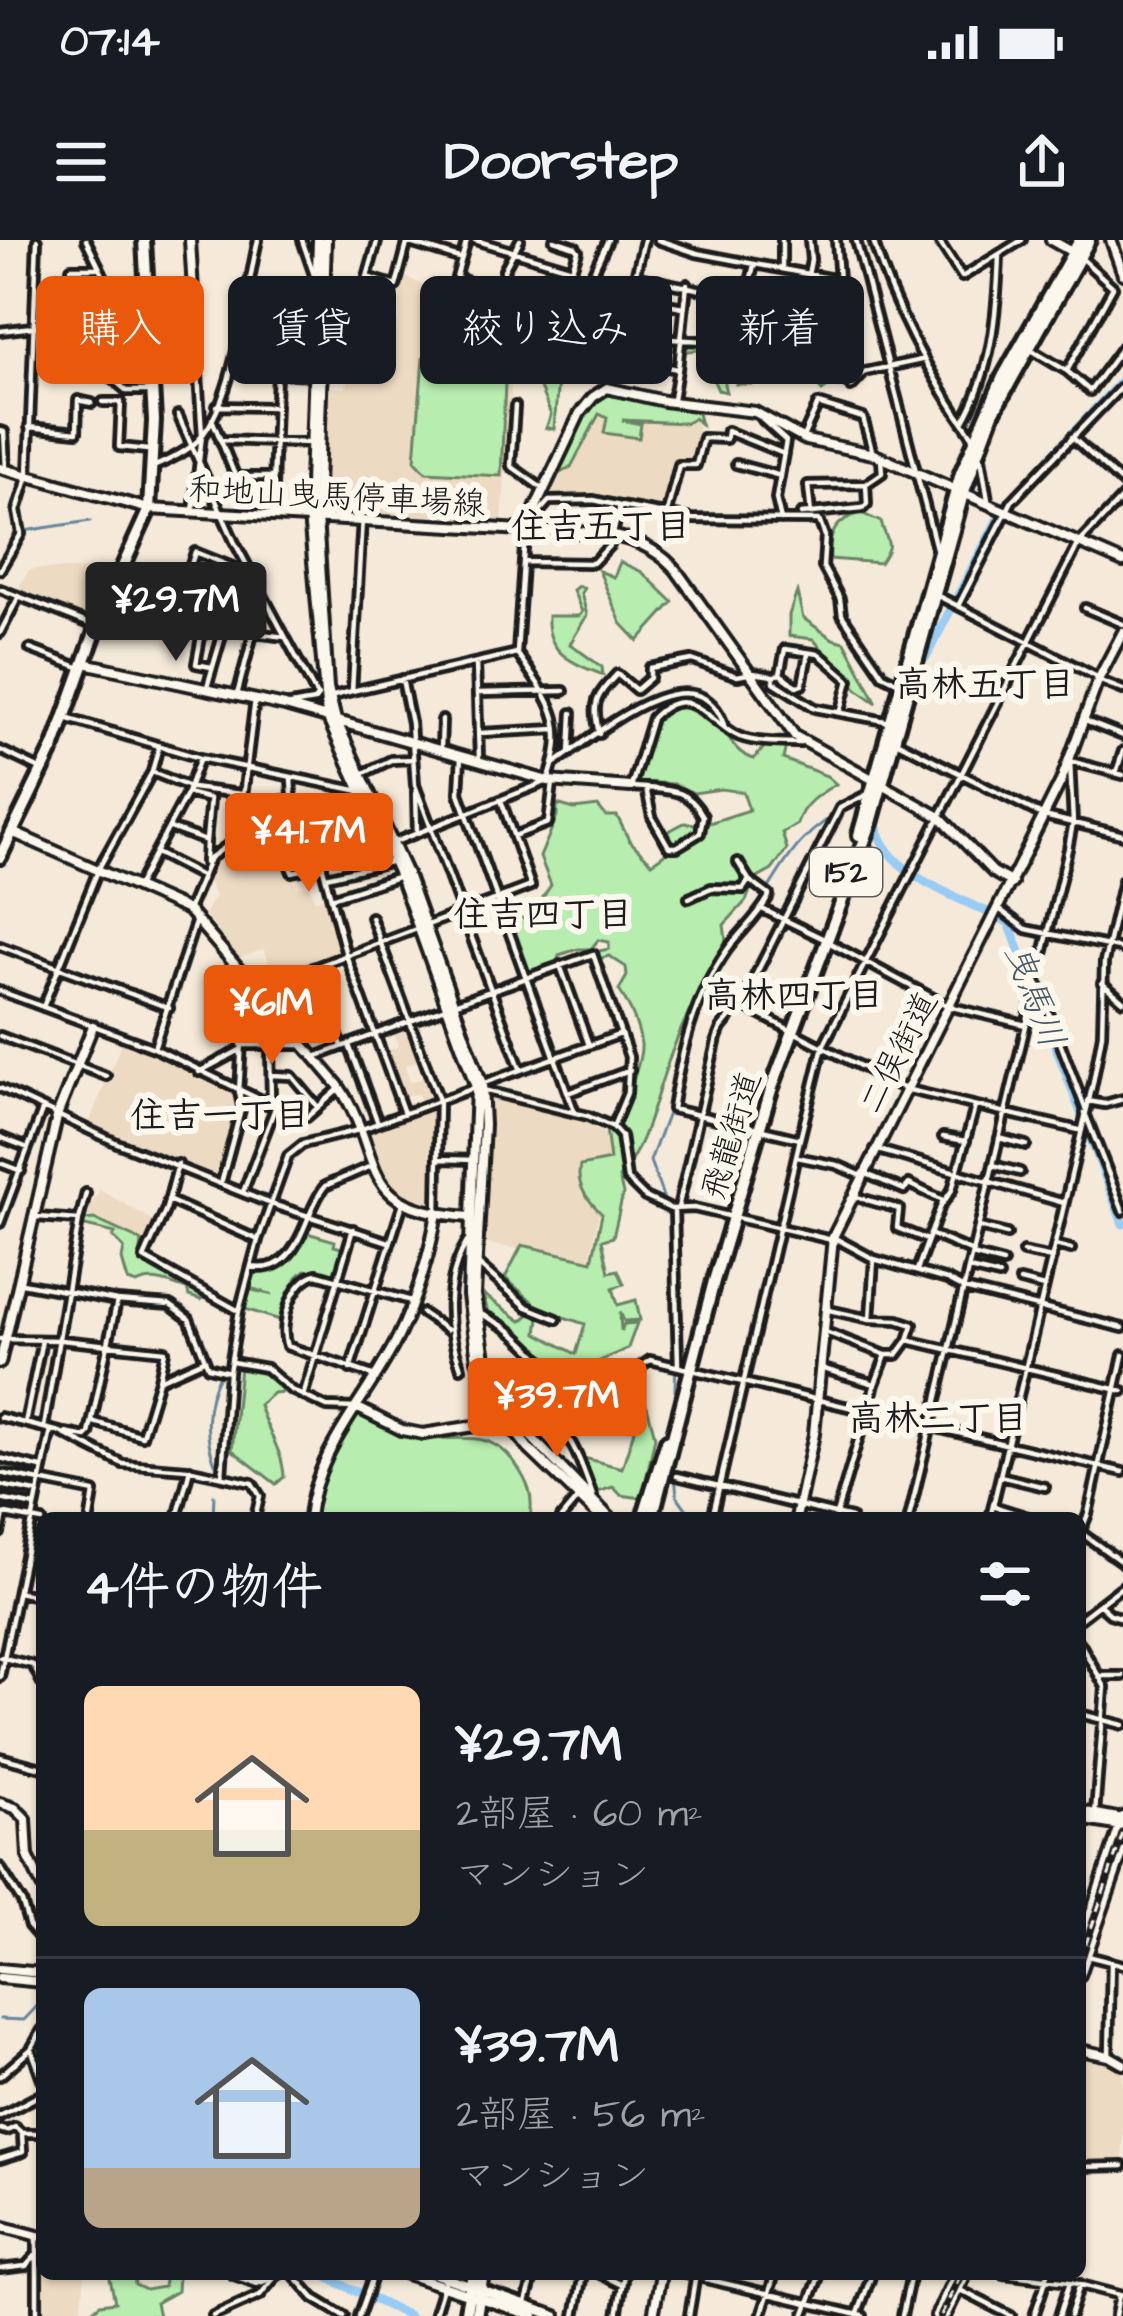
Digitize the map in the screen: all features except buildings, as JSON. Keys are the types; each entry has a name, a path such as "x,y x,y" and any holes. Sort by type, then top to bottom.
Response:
{"highway":[{"path":"144,240 146,276"},
{"name":"飛龍街道","path":"976,445 1077,255 1080,240"},
{"name":"飛龍街道","path":"651,1512 681,1366 790,1028 894,740 938,554 1004,377 1089,240"},
{"path":"0,857 43,770 102,613 149,509 153,384"},
{"name":"飛龍街道","path":"824,940 878,782 891,722 960,492"},
{"path":"465,2316 475,2289"},
{"path":"475,2289 476,2316"}],"street":[{"path":"0,570 21,534 17,511 28,475 37,240"},
{"path":"86,240 101,276"},
{"path":"190,240 192,276"},
{"path":"251,276 258,240"},
{"path":"302,240 315,276"},
{"path":"317,276 322,240"},
{"path":"313,517 322,240"},
{"path":"456,276 466,240"},
{"path":"475,240 572,269 578,251 554,240"},
{"path":"504,276 520,240"},
{"path":"591,276 608,240"},
{"path":"634,276 644,240"},
{"path":"658,240 697,253 839,280 836,240"},
{"path":"697,253 700,240"},
{"path":"771,240 782,241 782,269"},
{"path":"808,275 809,240"},
{"path":"856,240 938,554"},
{"path":"873,240 889,291 922,360 976,445 989,506"},
{"path":"938,240 962,277 1022,240"},
{"path":"1051,240 1077,255 1113,287 1067,371"},
{"path":"1111,240 1123,274"},
{"path":"374,241 367,277 396,286 407,241 461,258"},
{"path":"963,422 986,366 999,255"},
{"path":"751,276 754,265"},
{"path":"71,268 97,268"},
{"path":"672,282 696,286"},
{"path":"673,402 687,284"},
{"path":"672,305 682,307"},
{"path":"0,332 34,327"},
{"path":"672,338 696,341"},
{"path":"1090,391 1123,346"},
{"path":"1028,349 1067,371 1099,398"},
{"path":"851,387 865,372 922,360"},
{"path":"672,368 678,369"},
{"path":"153,467 192,447 212,419 228,378"},
{"path":"119,384 127,391 153,391"},
{"path":"194,511 202,467 199,384"},
{"path":"272,515 277,384"},
{"path":"312,384 313,517 324,696 422,927"},
{"path":"958,606 1003,511 1123,386"},
{"name":"和地山曳馬停車場線","path":"3,469 149,509 525,529 580,413 607,388 761,415 802,439 877,456 1123,562"},
{"path":"64,399 92,403"},
{"path":"29,427 77,432 77,401"},
{"path":"103,402 121,402 119,447 154,450"},
{"path":"802,439 818,404 863,418 882,473 866,484 808,485 811,514"},
{"path":"218,406 276,407"},
{"path":"515,406 511,466 543,489"},
{"path":"178,415 285,637 324,696"},
{"path":"761,415 767,428 784,437 776,499 781,520"},
{"path":"212,419 233,473 274,477"},
{"path":"0,431 4,432 3,469"},
{"path":"666,516 679,465 696,465 703,438 726,439 727,431 784,454"},
{"path":"1072,437 1123,484"},
{"path":"220,440 311,443"},
{"path":"736,464 778,476"},
{"path":"801,514 863,508 866,484"},
{"path":"714,1512 823,1046 1079,543 1123,497"},
{"path":"514,836 548,823 554,764 557,713 518,653 525,529 548,501 593,500 666,516 820,521 823,567 841,599 842,615 883,675 902,685"},
{"path":"524,562 593,563 614,536 620,506"},
{"path":"352,692 362,519"},
{"path":"525,529 614,536 644,543 668,561 803,744"},
{"path":"173,622 195,552 235,568 226,630 207,689"},
{"path":"186,580 266,600"},
{"path":"0,589 97,627"},
{"path":"931,592 1123,690"},
{"path":"0,633 18,598"},
{"path":"1085,608 1123,628"},
{"path":"102,613 285,637"},
{"path":"203,626 196,664 212,668"},
{"name":"二俣街道","path":"797,1512 818,1400 833,1239 1044,816 1123,628"},
{"path":"237,695 253,634"},
{"path":"30,650 83,666 285,706 550,782 646,788 680,791 691,796 703,816 700,833 677,847 668,847 652,817 646,788"},
{"path":"841,710 849,680 819,654 785,650 774,682 815,708 891,722"},
{"path":"285,706 518,653"},
{"path":"599,734 594,707 617,674 636,690 650,678 650,668 692,660 737,676 777,675 796,686 802,685 808,654"},
{"path":"476,663 478,761"},
{"path":"402,680 413,742 417,833"},
{"path":"478,693 564,691"},
{"path":"554,764 646,700 676,693 699,696 721,716 724,725"},
{"path":"238,838 255,699"},
{"path":"631,787 648,726 661,709 674,704 697,706 738,736 803,744 878,782 940,817 993,872 1012,883"},
{"path":"570,753 572,712"},
{"path":"331,718 388,840 480,1087 475,1217 455,1272 448,1330 461,1368"},
{"path":"64,719 244,769 360,790"},
{"path":"441,749 442,720"},
{"path":"1085,721 1123,736"},
{"path":"480,733 556,729"},
{"path":"894,740 1044,816 1123,835"},
{"path":"43,1007 99,868 152,772 159,746"},
{"path":"0,750 43,770"},
{"path":"910,1512 1073,823 1070,761 1120,774 1123,751"},
{"path":"461,756 457,782 466,815 575,1113"},
{"path":"138,885 170,829 200,758"},
{"path":"360,775 391,760 413,759"},
{"path":"152,772 189,790 242,794"},
{"path":"291,779 294,825"},
{"path":"320,856 433,828 550,782"},
{"path":"416,784 521,1070"},
{"path":"681,1366 674,1209 721,1028 741,1004 839,811 871,794"},
{"path":"188,910 209,854 211,795"},
{"path":"240,807 292,800"},
{"path":"257,989 532,886 502,803"},
{"path":"209,854 238,838 369,809"},
{"path":"310,823 346,955 404,1113"},
{"path":"170,829 206,841"},
{"path":"276,829 292,872 323,866"},
{"path":"12,832 138,885 198,918 340,1088 382,1184 404,1202 437,1213 475,1217"},
{"path":"156,854 202,876"},
{"path":"326,878 394,861"},
{"path":"737,862 767,894 762,909 726,952 706,987 685,1044 672,1109 800,1138"},
{"path":"331,898 400,876"},
{"path":"689,898 711,888 743,889 749,880"},
{"path":"992,1512 1102,1034 1106,947 1123,880"},
{"path":"762,909 948,1006 1026,1025"},
{"path":"997,914 1024,928 1123,950"},
{"path":"310,1512 316,1479 398,1337 437,1213 440,1100 371,917"},
{"path":"154,1048 198,918"},
{"path":"0,946 169,1008"},
{"path":"314,1058 593,954 631,1070 613,1127"},
{"path":"560,965 589,1046"},
{"path":"312,968 378,1123"},
{"path":"1036,980 1084,1118 1123,1211"},
{"path":"1102,983 1123,1001"},
{"path":"706,987 904,1089 1006,1112 1084,1118"},
{"path":"0,991 154,1048 300,1119 340,1088"},
{"path":"221,1183 242,1106 241,1048 250,1014 266,1000"},
{"path":"0,1363 58,1114 92,1026"},
{"path":"222,1475 229,1372 239,1311 258,1240 292,1151 622,1034"},
{"path":"0,1036 106,1076"},
{"path":"199,1072 241,1048 304,1045"},
{"path":"266,1104 271,1100 269,1047"},
{"path":"568,1093 631,1070"},
{"path":"271,1075 292,1076 319,1107"},
{"path":"480,1087 613,1127 621,1136 627,1179 645,1197 674,1209 833,1239 874,1259 964,1289 1123,1328"},
{"path":"480,1087 475,1160 476,1311 485,1358 513,1418 604,1512"},
{"path":"0,1088 117,1143 271,1204 389,1242"},
{"path":"1088,1101 1123,1100"},
{"path":"917,1271 956,1173 975,1106"},
{"path":"1,1218 43,1108"},
{"path":"243,1192 275,1108"},
{"path":"0,1137 29,1148"},
{"path":"943,1137 966,1141"},
{"path":"999,1138 1026,1145"},
{"path":"875,1149 1064,1203"},
{"path":"796,1157 837,1165 904,1190 909,1184 943,1203"},
{"path":"439,1160 475,1160"},
{"path":"0,1163 21,1171"},
{"path":"178,1164 144,1258 239,1311"},
{"path":"251,1267 261,1269 284,1257 303,1236 326,1186 371,1166"},
{"path":"993,1166 1020,1172"},
{"path":"0,1677 52,1430 61,1340 86,1193"},
{"path":"853,1196 898,1209 897,1228 1003,1263"},
{"path":"168,1200 258,1240"},
{"path":"350,1369 404,1202"},
{"path":"32,1216 58,1222 60,1218 79,1220"},
{"path":"979,1227 1006,1234"},
{"path":"303,1396 353,1229"},
{"path":"470,1237 467,1296 472,1335 490,1391 507,1421 595,1512"},
{"path":"1055,1245 1071,1249"},
{"path":"1023,1252 1052,1258"},
{"path":"870,1319 874,1259"},
{"path":"476,1262 527,1307 557,1319"},
{"path":"969,1269 999,1276"},
{"path":"375,1376 287,1346 284,1328 298,1285 306,1276 317,1274 410,1301"},
{"path":"1020,1281 1044,1287"},
{"path":"16,1282 117,1301 170,1305 189,1319 204,1360 214,1370 229,1372"},
{"path":"0,1417 86,1437 117,1301"},
{"path":"823,1331 886,1355 897,1354 913,1325 824,1309"},
{"path":"476,1311 506,1327 547,1368 588,1393 616,1395 627,1390 643,1362 681,1366 1123,1472"},
{"path":"422,1313 448,1330"},
{"path":"2,1339 164,1351 142,1436 92,1421"},
{"path":"25,1423 42,1340"},
{"path":"908,1340 1119,1390"},
{"path":"836,1512 886,1355"},
{"path":"1085,1512 1119,1390 1123,1355"},
{"path":"159,1380 204,1360"},
{"path":"232,1362 266,1368 283,1384 327,1407 358,1408 423,1435 507,1421"},
{"path":"820,1368 875,1384"},
{"path":"521,1402 548,1411 559,1421 598,1506"},
{"path":"52,1430 123,1464 190,1469 257,1486 256,1512"},
{"path":"0,1458 43,1468"},
{"path":"179,1512 190,1469"},
{"path":"0,1473 94,1492 91,1512"},
{"path":"676,1475 822,1512"},
{"path":"1000,1475 1046,1486"},
{"path":"0,1486 38,1493"},
{"path":"566,1512 579,1497"},
{"path":"0,1498 35,1506"},
{"path":"993,1506 1012,1512"},
{"path":"0,1533 2,1513 36,1520"},
{"path":"1086,1536 1123,1563"},
{"path":"1086,1612 1123,1586"},
{"path":"18,1592 36,1596"},
{"path":"1100,1605 1123,1618"},
{"path":"1086,1652 1105,1688 1095,1814"},
{"path":"2,1657 33,1665 36,1671"},
{"path":"1100,1676 1123,1676"},
{"path":"1086,1715 1123,1725"},
{"path":"0,1757 36,1766"},
{"path":"0,1803 15,1808 26,1819 26,1848 36,1872"},
{"path":"1086,1815 1122,1821"},
{"path":"1086,1816 1122,1821"},
{"path":"1086,1939 1122,1821"},
{"path":"1086,1942 1123,1851"},
{"path":"0,1867 36,1934"},
{"path":"1086,1953 1123,1965"},
{"path":"1109,2056 1111,1962"},
{"path":"0,1973 36,1976"},
{"path":"0,2076 36,2041"},
{"path":"32,2049 36,2061"},
{"path":"1086,2051 1123,2064"},
{"path":"0,2116 36,2097"},
{"path":"0,2106 9,2110"},
{"path":"0,2129 15,2127 36,2134"},
{"path":"0,2159 23,2152 22,2133"},
{"path":"1086,2167 1123,2166"},
{"path":"0,2226 36,2235"},
{"path":"0,2269 26,2266 36,2255"},
{"path":"37,2280 37,2316"},
{"path":"213,2316 260,2295 273,2280"},
{"path":"298,2280 314,2298 344,2316"},
{"path":"358,2316 372,2280"},
{"path":"434,2316 446,2280"},
{"path":"523,2312 532,2280"},
{"path":"574,2316 582,2280"},
{"path":"612,2280 622,2285"},
{"path":"617,2316 623,2280"},
{"path":"652,2316 660,2280"},
{"path":"689,2316 695,2280"},
{"path":"714,2280 859,2316 870,2280"},
{"path":"761,2316 773,2280"},
{"path":"804,2316 818,2280"},
{"path":"902,2316 910,2280"},
{"path":"940,2316 954,2280"},
{"path":"940,2316 963,2280"},
{"path":"1034,2316 1046,2280"},
{"path":"1061,2280 1121,2295 1115,2316"},
{"path":"1059,2316 1070,2282"},
{"path":"1070,2316 1080,2284"},
{"path":"475,2289 534,2316"},
{"path":"958,2289 1011,2316"},
{"path":"523,2312 556,2316"}],"shaded area":[{"path":"402,275 420,284 420,384 511,384 502,524 398,518 330,511 323,506 326,387 396,384"},
{"path":"592,407 692,409 701,438 695,462 677,463 665,510 592,495 545,496"},
{"path":"92,569 87,578 108,588 93,623 15,594 29,570"},
{"path":"264,836 272,857 283,854 297,888 309,885 315,900 328,896 343,953 310,966 332,1023 318,1027 313,1017 295,1024 264,990 280,983 264,949 240,958 204,914 215,896 207,879 214,861 241,841"},
{"path":"408,1026 420,1060 405,1066 410,1082 426,1077 434,1099 422,1104 418,1094 400,1096 384,1052 398,1047 393,1031"},
{"path":"122,1042 239,1095 241,1106 221,1179 87,1127"},
{"path":"490,1099 586,1123 609,1135 590,1259 485,1244"},
{"path":"434,1107 436,1206 404,1195 383,1176 365,1133"},
{"path":"100,1190 158,1223 149,1247 86,1215"},
{"path":"1086,2059 1123,2069 1123,2165 1086,2165"},
{"path":"39,2280 84,2280 81,2316 39,2316"}],"green space":[{"path":"421,384 505,384 501,476 426,472 415,460"},
{"path":"538,384 558,384 554,429 546,428 551,415"},
{"path":"816,384 851,384 849,388 829,386 822,391"},
{"path":"603,393 696,407 701,424 694,418 686,423 622,420 641,424 639,438 604,433 607,418 599,414 571,467 560,473 574,429"},
{"path":"861,513 881,522 888,547 880,563 830,559 835,529"},
{"path":"620,562 642,572 673,602 638,641 621,623 599,571 614,577"},
{"path":"584,588 587,615 570,644 602,667 603,675 572,661 552,640 548,616 579,616 582,612 573,590"},
{"path":"797,592 803,618 845,642 877,703 857,689 813,639 789,636 789,615"},
{"path":"664,698 702,706 734,745 754,759 766,745 786,746 783,759 836,784 812,800 797,824 782,833 787,849 772,870 754,880 746,901 724,925 726,940 679,1035 637,1149 619,1178 623,1194 613,1237 602,1240 609,1272 618,1270 624,1284 613,1288 618,1305 636,1300 640,1320 624,1321 620,1312 621,1331 624,1324 637,1323 628,1348 589,1366 572,1381 488,1313 483,1294 521,1321 531,1313 539,1319 537,1333 576,1354 585,1324 542,1310 505,1278 522,1245 592,1261 602,1214 581,1187 580,1166 610,1160 606,1129 630,1089 641,1044 619,990 626,967 609,956 599,959 599,951 609,949 609,942 598,940 591,949 559,955 558,961 527,975 505,914 511,912 527,921 551,885 540,857 557,816 557,804 574,809 598,806 606,816 617,816 629,840 652,863 667,852 667,832 684,823 698,824 702,817 709,823 749,810 743,792 694,793 674,784 638,782 649,732 660,715 657,706"},
{"path":"94,1219 142,1241 141,1251 208,1288 201,1300 168,1283 128,1281 124,1248 113,1237 115,1233 81,1225"},
{"path":"307,1233 345,1249 339,1271 333,1275 305,1270 297,1277 283,1321 242,1308 248,1289 273,1295 247,1287 252,1270 284,1259"},
{"path":"240,1366 271,1375 284,1392 273,1393 259,1405 283,1468 284,1477 276,1484 232,1450"},
{"path":"640,1402 647,1406 655,1437 642,1498 621,1495 613,1487 595,1493 580,1457 622,1468 638,1418 623,1411"},
{"path":"360,1414 412,1437 469,1438 494,1444 516,1465 527,1484 530,1512 313,1512 328,1462"},
{"path":"110,2280 135,2280 146,2290 163,2287 164,2280 178,2280 177,2291 156,2303 159,2316 86,2316 100,2304 115,2302"}],"waterway":[{"path":"853,240 862,273"},
{"path":"874,317 885,360"},
{"path":"887,369 911,464"},
{"path":"926,657 1004,507 1123,379"},
{"path":"914,477 932,549"},
{"path":"24,531 90,521"},
{"path":"0,560 14,537"},
{"path":"737,934 798,846 830,817 854,804"},
{"name":"曳馬川","path":"877,828 896,861 913,874 1009,923 1123,1224"},
{"path":"666,1205 650,1161 670,1108 685,1034 701,992"},
{"path":"671,1212 672,1228"},
{"path":"226,1364 236,1315"},
{"path":"675,1391 676,1358"},
{"path":"218,1470 207,1422 220,1373"},
{"path":"674,1466 677,1496 689,1512"},
{"path":"213,1512 214,1495"},
{"path":"0,2019 24,2020 36,2007"},
{"path":"1086,2045 1123,2055"},
{"path":"333,2280 409,2316"}],"railway":[{"path":"1086,1944 1123,1833"},
{"path":"941,2316 958,2280"}],"district":[{"name":"住吉五丁目","path":"601,525"},
{"name":"高林五丁目","path":"985,683"},
{"name":"住吉四丁目","path":"543,913"},
{"name":"高林四丁目","path":"794,994"},
{"name":"住吉一丁目","path":"220,1114"},
{"name":"高林二丁目","path":"938,1417"}]}
